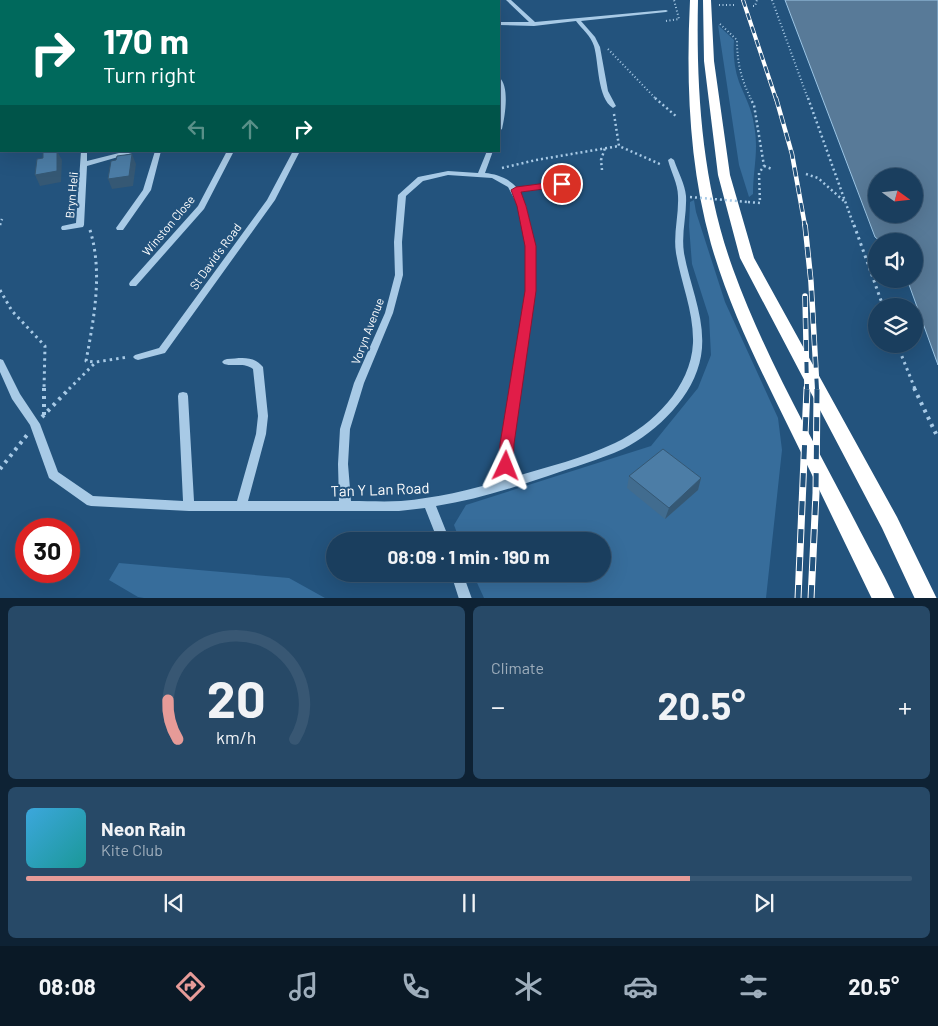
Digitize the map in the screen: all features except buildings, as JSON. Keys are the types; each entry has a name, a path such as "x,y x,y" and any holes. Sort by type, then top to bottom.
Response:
{"highway":[{"path":"694,0 692,37 696,111 705,185 718,243 744,316 783,400 884,598"},
{"path":"707,0 709,61 724,174 746,258 890,523 926,598"}],"street":[{"path":"508,0 534,24"},
{"path":"500,24 534,24 662,13"},
{"path":"577,20 591,36 597,47 605,91 613,106"},
{"name":"Bryn Heli","path":"65,228 80,225 85,164 84,152"},
{"path":"85,164 132,152"},
{"path":"120,228 147,190 158,152"},
{"name":"Winston Close","path":"133,284 201,207 230,152"},
{"name":"St David's Road","path":"138,357 162,351 272,200 296,152"},
{"path":"481,174 490,152"},
{"name":"Tan Y Lan Road","path":"0,362 16,396 34,424 53,475 91,501 189,506 399,506 429,503 510,484 596,456 635,437 665,412 685,386 696,357 698,327 680,252 678,221 682,195 671,160"},
{"name":"Voryn Avenue","path":"346,506 343,464 345,429 359,383 389,313 398,275 399,207 402,195 422,179 448,173 494,176 511,185 516,190"},
{"path":"510,484 506,466 507,444 530,291 530,246 522,206 516,190 562,184"},
{"path":"227,362 249,361 258,367 263,416 261,434 241,506"},
{"path":"183,396 189,506"},
{"path":"429,503 440,532"},
{"path":"460,582 466,598"}],"path":[{"path":"753,6 755,6 757,0"},
{"path":"772,0 880,298"},
{"path":"720,12 719,4 734,6"},
{"path":"690,197 760,203 759,172 764,166 754,105 742,84 737,62 737,40 720,24 720,19"},
{"path":"591,36 595,36 657,100 677,117"},
{"path":"613,106 619,146"},
{"path":"494,176 501,169 536,160 619,146 674,171"},
{"path":"602,170 601,160 605,148"},
{"path":"764,166 772,169"},
{"path":"806,174 818,178 844,201"},
{"path":"0,226 2,219"},
{"path":"80,225 90,230 93,238 96,276 94,322 86,361 96,362 138,357"},
{"path":"0,290 12,311 45,346 44,415"},
{"path":"901,353 938,438"},
{"path":"0,469 34,424 96,362"}],"shaded area":[{"path":"785,0 938,0 938,365 923,323 923,298 914,298 910,288 923,288 923,233 873,233 870,223 923,223 923,168 868,168 868,219"},
{"path":"718,25 734,40 736,71 753,119 756,152 753,194 749,197 739,165"},
{"path":"694,200 696,212 725,302 778,418 782,450 766,598 484,598 477,582 611,582 611,532 457,532 454,525 466,505 651,446 698,388 711,355 709,317 692,264 689,226 690,202"},
{"path":"119,563 289,578 325,598 138,597 109,580"}],"railway":[{"path":"743,0 776,99"},
{"path":"776,98 792,154 805,226"},
{"path":"805,225 811,282 817,389"},
{"path":"805,296 807,388"},
{"path":"798,598 807,388"},
{"path":"811,598 816,493 817,389"}],"route":[{"path":"506,466 507,444 530,291 530,246 522,206 516,190 562,184"}]}
